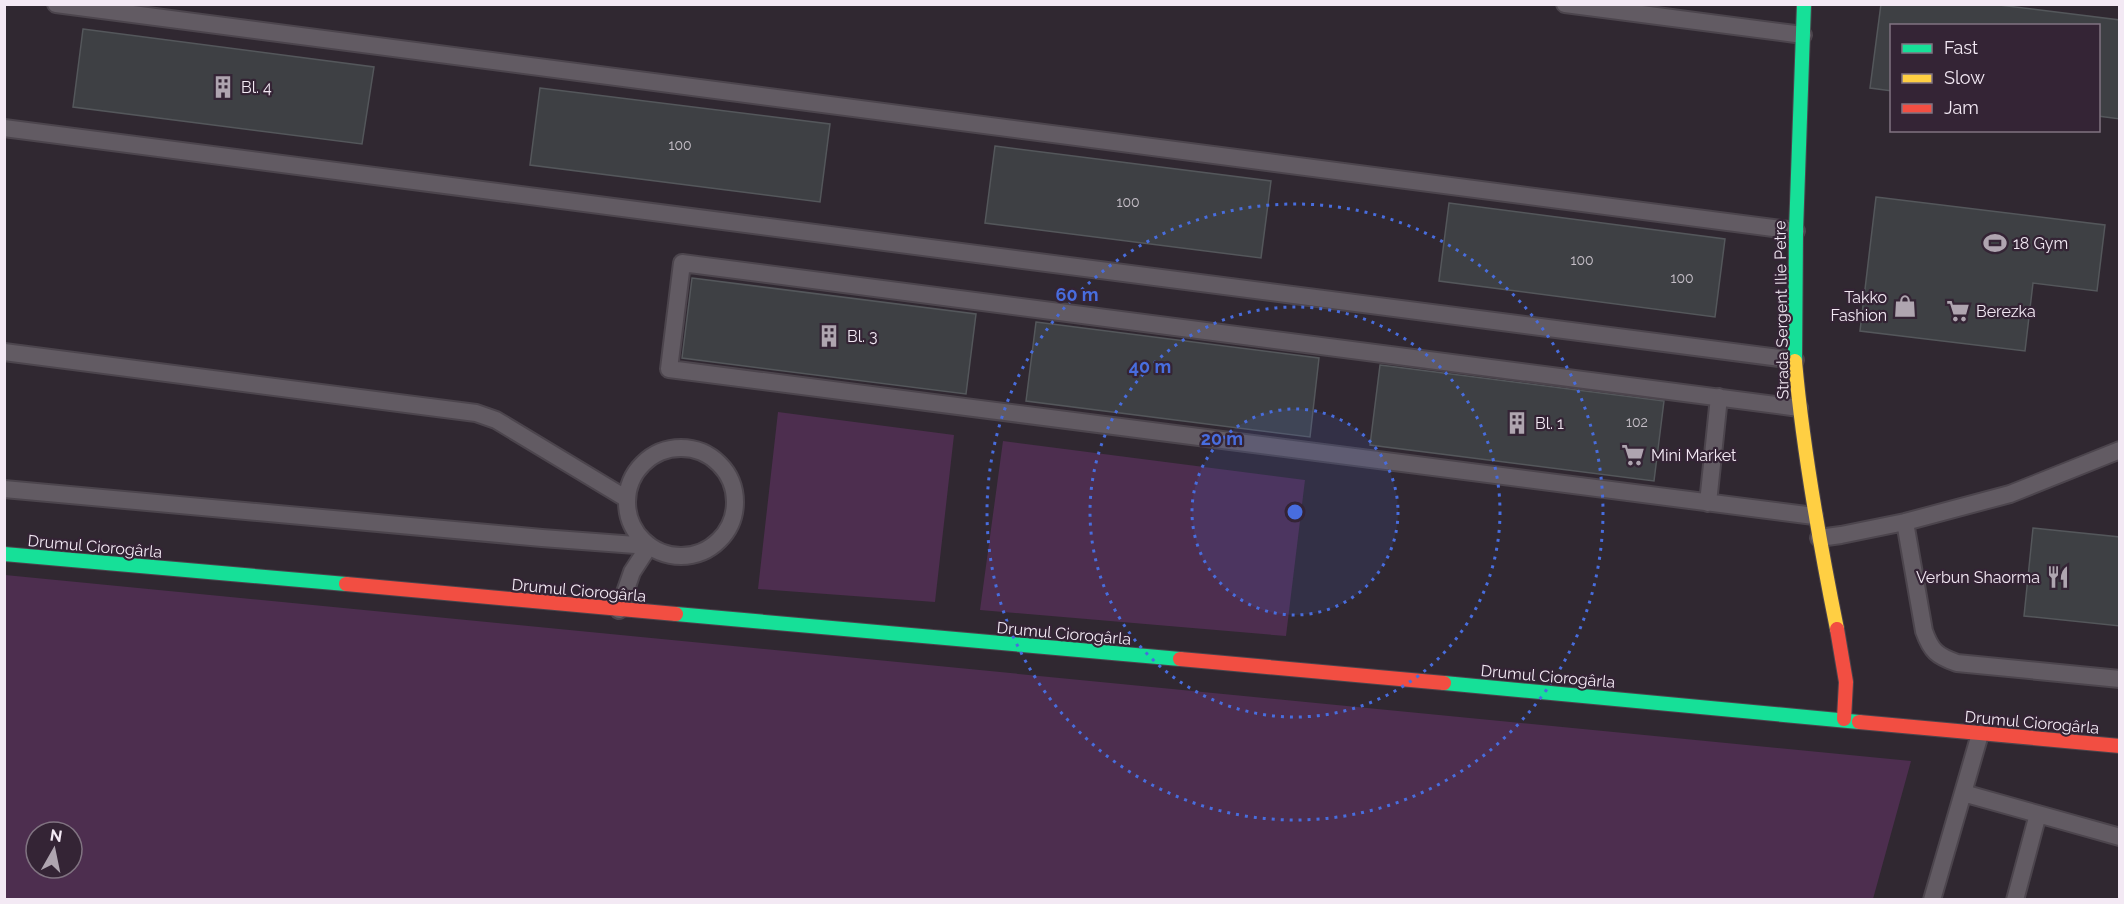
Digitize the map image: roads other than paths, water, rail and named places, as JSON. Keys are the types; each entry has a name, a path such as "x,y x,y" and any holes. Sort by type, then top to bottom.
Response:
{"street":[{"name":"Strada Sergent Ilie Petre","path":"1804,4 1796,231 1795,360 1799,408 1814,516 1844,663 1844,719"},
{"name":"Drumul Ciorogârla","path":"4,554 1844,719 2120,746"}],"lane":[{"path":"56,4 1796,231"},
{"path":"1565,4 1803,35"},
{"path":"4,128 1795,360"},
{"path":"1799,408 682,263 669,369 1814,516"},
{"path":"4,352 476,413 496,420 627,499"},
{"path":"1708,503 1719,397"},
{"path":"689,448 706,454 721,464 731,479 736,496 735,514 728,531 716,545 700,553 683,557 665,554 649,546 639,537 632,525 627,499 631,482 640,466 654,455 671,449 689,448"},
{"path":"1819,538 1841,536 1905,522 2010,494 2120,450"},
{"path":"4,489 649,546"},
{"path":"1905,522 1924,631 1929,646 1941,657 1957,663 2120,679"},
{"path":"619,610 632,572 649,546"},
{"path":"1932,900 1980,734"},
{"path":"1963,792 2120,837"},
{"path":"2015,900 2038,813"}],"place":[{"name":"Bl. 4","path":"223,87"},
{"name":"18 Gym","path":"1995,243"},
{"name":"Takko Fashion","path":"1905,306"},
{"name":"Berezka","path":"1958,311"},
{"name":"Bl. 3","path":"829,336"},
{"name":"Bl. 1","path":"1517,423"},
{"name":"Mini Market","path":"1633,455"},
{"name":"Verbun Shaorma","path":"2058,577"}]}
